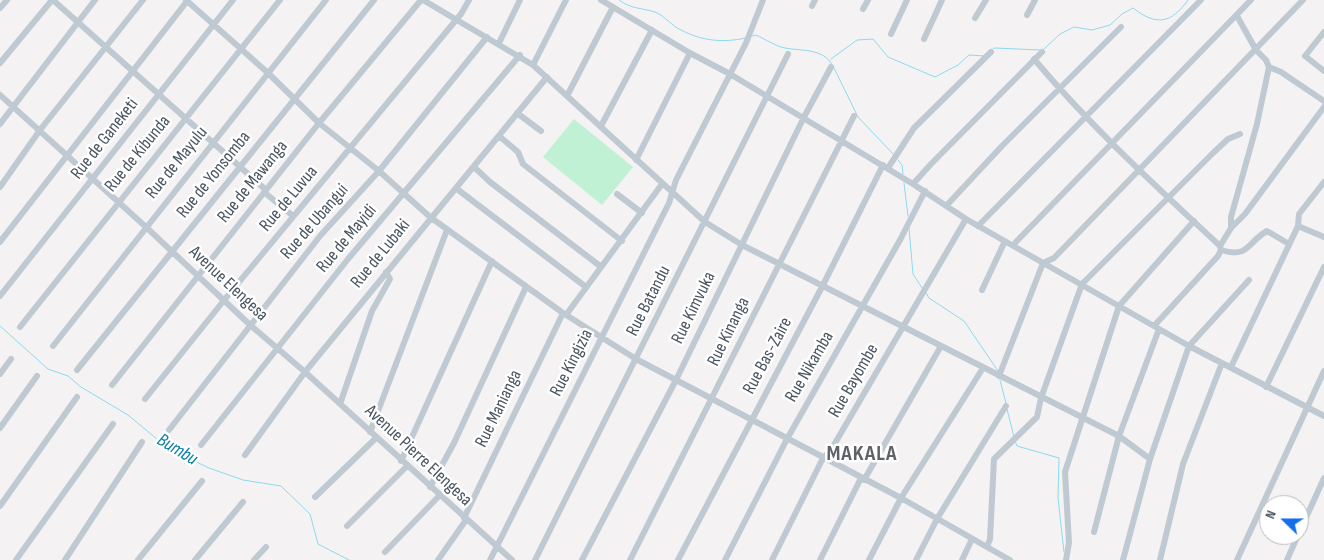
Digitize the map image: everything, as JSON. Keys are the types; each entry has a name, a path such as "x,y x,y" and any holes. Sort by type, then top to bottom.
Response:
{"street":[{"path":"0,8 7,0"},
{"path":"0,63 52,0 293,216"},
{"path":"0,124 95,0"},
{"path":"0,187 40,130 144,0"},
{"path":"0,242 187,0 296,99 319,123 379,171 430,217 565,314 636,359 901,498 1010,560"},
{"name":"Rue de Ganeketi","path":"0,296 233,0"},
{"name":"Rue de Kibunda","path":"20,327 280,0"},
{"name":"Rue de Mayulu","path":"53,346 326,0"},
{"name":"Rue de Yonsomba","path":"77,370 374,0"},
{"path":"422,0 520,55 534,65 705,222 742,245 823,285 902,328 1118,436 1150,459"},
{"name":"Rue de Mawanga","path":"112,385 319,123 422,0"},
{"name":"Rue de Luvua","path":"145,399 224,299 457,19 469,0"},
{"path":"498,43 520,0"},
{"path":"534,65 566,0"},
{"path":"601,0 690,54 730,74 925,191 978,226 1189,346 1324,416"},
{"name":"Rue Kingizia","path":"490,560 669,203 676,180 730,74 763,0"},
{"path":"863,9 868,0"},
{"path":"891,34 907,0"},
{"path":"924,39 942,0"},
{"path":"975,18 986,0"},
{"path":"1027,15 1034,0"},
{"path":"978,226 1201,0"},
{"path":"1012,245 1251,0"},
{"path":"999,376 1043,263 1054,258 1303,0"},
{"path":"568,96 613,7"},
{"path":"1231,228 1231,217 1257,124 1269,67 1266,60 1256,50 1237,16"},
{"path":"947,206 1001,147 1121,27"},
{"path":"600,126 652,30"},
{"path":"1324,32 1305,56 1324,71"},
{"name":"Rue de Ubangui","path":"169,430 249,324 320,236 379,171 487,37"},
{"name":"Rue Bas-Zaire","path":"678,560 885,167 914,128 991,52"},
{"path":"913,184 1042,52"},
{"path":"636,160 690,54"},
{"name":"Rue Batandu","path":"535,560 788,54"},
{"name":"Rue de Mayidi","path":"201,445 277,348 520,55"},
{"path":"1034,59 1086,117 1168,199 1221,248 1234,254 1240,253 1267,231 1289,244"},
{"name":"Rue Kimvuka","path":"582,560 676,380 803,118 831,67"},
{"path":"1269,67 1281,72 1324,101"},
{"name":"Rue de Lubaki","path":"245,455 305,372 430,217 457,188 547,77"},
{"name":"Avenue Elengesa","path":"0,95 146,226 249,324 305,372"},
{"path":"1094,532 1118,436 1157,327 1218,256 1231,228 1245,214 1324,107"},
{"path":"517,113 541,131"},
{"name":"Rue Kinanga","path":"630,560 713,399 854,116"},
{"path":"987,547 990,539 994,459 1037,417 1041,398 1082,284 1213,153 1228,139 1240,134"},
{"path":"499,136 518,152 523,164 622,241"},
{"path":"474,167 490,182 600,266"},
{"path":"1231,367 1298,226 1299,214 1324,182"},
{"name":"Rue Manianga","path":"438,560 465,519 565,314 600,266 622,241 662,184"},
{"path":"457,188 586,287"},
{"name":"Rue Nikamba","path":"725,560 787,439 900,240 925,191"},
{"path":"617,194 642,213"},
{"name":"Rue Bayombe","path":"772,560 823,458 831,450 966,219"},
{"path":"1066,560 1069,543 1065,472 1119,306 1194,221"},
{"path":"1298,226 1324,237"},
{"path":"370,432 447,230"},
{"path":"982,290 1005,240"},
{"path":"401,461 492,261"},
{"path":"1266,387 1324,267"},
{"path":"340,404 372,311 390,279 386,272"},
{"path":"1122,560 1150,459 1189,346 1249,280"},
{"path":"430,487 454,443 526,287"},
{"path":"820,560 862,479 941,346"},
{"path":"0,374 11,359"},
{"path":"1160,560 1183,464 1222,363"},
{"path":"869,560 901,498 983,368"},
{"path":"1237,560 1324,371"},
{"name":"Avenue Pierre Elengesa","path":"305,372 496,548 512,560"},
{"path":"0,428 37,376"},
{"path":"0,506 77,397"},
{"path":"916,560 937,519 1006,406"},
{"path":"16,560 113,424"},
{"path":"315,497 376,438"},
{"path":"65,560 142,442"},
{"path":"347,526 407,466"},
{"path":"1309,512 1324,478"},
{"path":"138,560 202,481"},
{"path":"385,552 439,496"},
{"path":"196,560 243,502"},
{"path":"962,560 972,539"},
{"path":"1287,560 1294,545"},
{"path":"254,560 266,547"}],"green space":[{"path":"574,119 633,167 602,205 543,157"}],"waterway":[{"path":"619,0 632,7 655,12 678,28 697,37 721,41 746,38"},
{"path":"1044,49 1060,34 1074,27 1092,30 1110,25 1122,14 1133,8 1149,18 1163,20 1175,14 1188,0"},
{"path":"752,36 756,35 785,48 818,53 832,65"},
{"path":"831,59 857,40 873,39 888,57 935,77 958,65 969,55 984,56"},
{"path":"993,49 1040,50"},
{"path":"834,68 858,117 894,155"},
{"path":"898,160 902,165 903,174"},
{"path":"904,183 908,216"},
{"path":"909,228 913,274 922,288"},
{"path":"926,293 929,298 964,321 998,371"},
{"name":"Bumbu","path":"0,326 48,369 68,376 81,387 128,415 169,449 209,468 243,480 281,486 310,514 318,544 349,560"},
{"path":"1000,380 1006,403"},
{"path":"1007,409 1014,437"},
{"path":"1015,441 1017,446 1059,458 1058,498 1064,552"}],"district":[{"name":"MAKALA","path":"862,454"}]}
